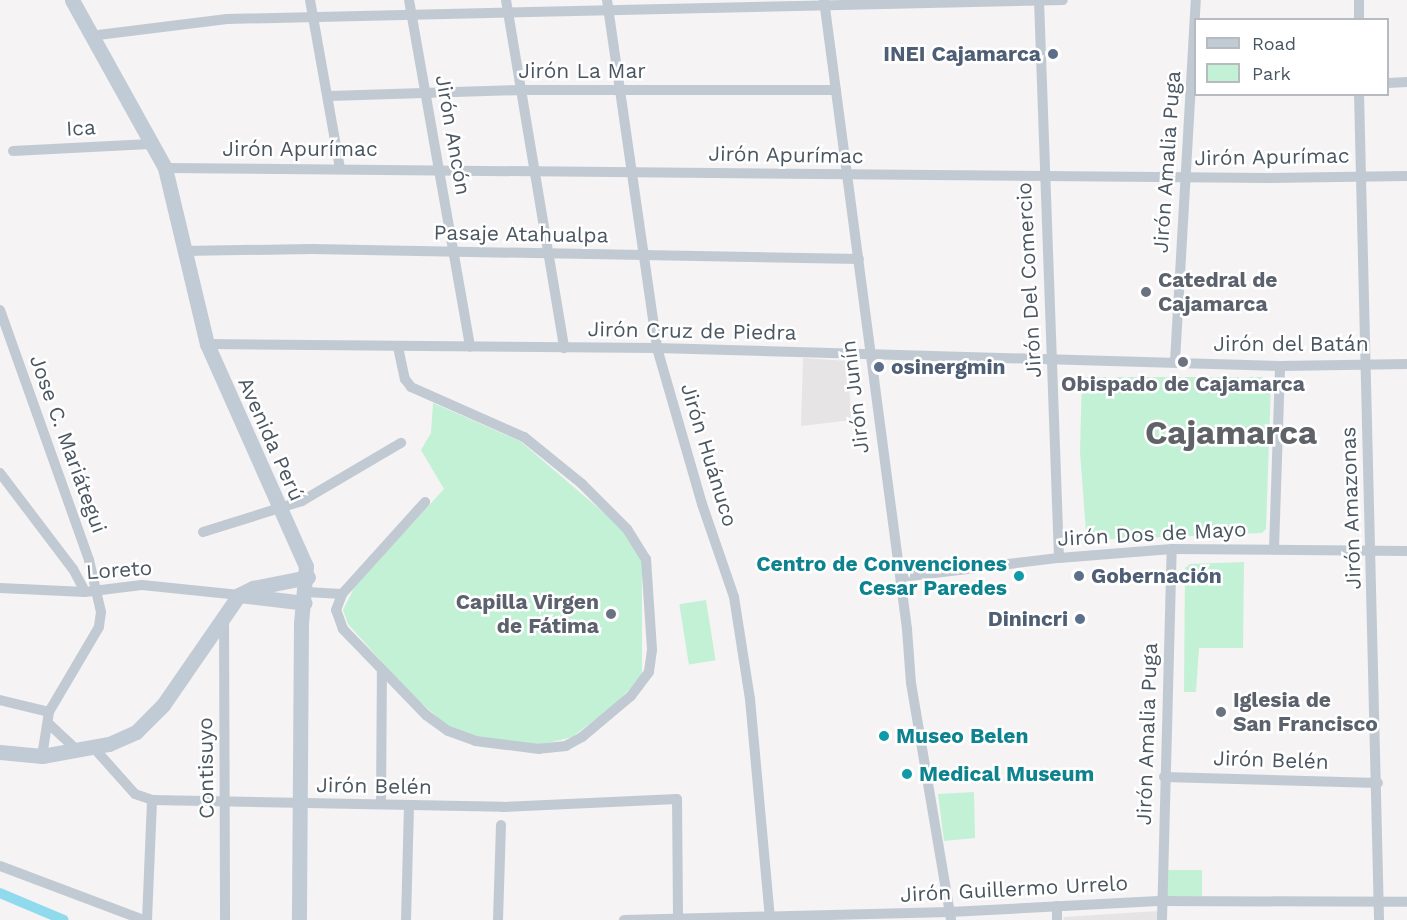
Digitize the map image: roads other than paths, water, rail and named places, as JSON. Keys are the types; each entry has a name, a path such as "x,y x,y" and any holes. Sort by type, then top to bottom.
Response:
{"street":[{"name":"Avenida Perú","path":"72,0 165,168 207,344 279,509 306,591 301,623 299,920"},
{"path":"310,0 329,96 340,168"},
{"name":"Jirón Ancón","path":"410,0 470,347"},
{"path":"506,0 523,90 564,348"},
{"name":"Jirón Del Comercio","path":"1039,0 1043,177 1053,359 1059,558"},
{"path":"90,36 227,19 508,13 607,5 1063,0"},
{"name":"Jirón Amalia Puga","path":"1195,18 1196,0"},
{"path":"1359,0 1359,18"},
{"name":"Jirón Junín","path":"824,4 849,175 870,356 901,577 911,683 951,916"},
{"name":"Jirón Huánuco","path":"607,5 657,348 702,504 734,597 750,699 770,919"},
{"name":"Jirón Amalia Puga","path":"1175,361 1184,177 1194,57"},
{"path":"1389,83 1407,82"},
{"name":"Jirón La Mar","path":"329,96 523,90 836,90"},
{"name":"Jirón Amazonas","path":"1359,96 1373,551 1379,920"},
{"name":"Ica","path":"13,151 150,144"},
{"name":"Jirón Apurímac","path":"165,168 1043,177 1407,176"},
{"name":"Pasaje Atahualpa","path":"183,251 453,252 859,259"},
{"name":"Jose C. Mariátegui","path":"0,310 2,329 89,560 98,592 99,627 49,712"},
{"name":"Jirón Cruz de Piedra","path":"207,344 657,348 870,356 1175,361"},
{"path":"398,347 405,379 411,387 524,437 582,484 627,529 646,559 652,650 649,672 631,696 582,737 566,746 539,749 476,741 448,731 426,715 343,629 336,610 342,594 425,502"},
{"name":"Jirón del Batán","path":"1175,361 1280,366 1407,364"},
{"path":"1274,549 1280,366"},
{"path":"203,532 279,509 313,495 401,443"},
{"path":"0,472 73,569 85,592"},
{"name":"Jirón Amalia Puga","path":"1162,920 1164,777 1172,549"},
{"name":"Jirón Dos de Mayo","path":"901,577 1059,558 1172,549 1407,551"},
{"name":"Loreto","path":"0,588 98,592 142,585 239,596"},
{"path":"0,752 42,756 85,749 136,732 163,705 239,596 253,588 342,594"},
{"path":"239,596 306,591"},
{"name":"Contisuyo","path":"224,616 227,802 225,920"},
{"path":"381,803 382,670"},
{"path":"0,700 49,712 49,724 42,756"},
{"name":"Jirón Belén","path":"49,724 85,749 135,794 152,800 299,804 381,803 409,806 582,806 677,799 678,920"},
{"name":"Jirón Belén","path":"1164,777 1378,783"},
{"path":"0,866 146,920 152,800"},
{"path":"406,920 409,806"},
{"path":"498,920 501,825"},
{"name":"Jirón Guillermo Urrelo","path":"624,920 951,916 1057,906 1162,901 1407,902"},
{"path":"1057,906 1057,920"}],"waterway":[{"path":"0,893 64,920"}],"place":[{"name":"INEI Cajamarca","path":"1053,54"},
{"name":"Catedral de Cajamarca","path":"1146,292"},
{"name":"Obispado de Cajamarca","path":"1183,362"},
{"name":"osinergmin","path":"879,367"},
{"name":"Centro de Convenciones Cesar Paredes","path":"1019,576"},
{"name":"Gobernación","path":"1079,576"},
{"name":"Capilla Virgen de Fátima","path":"611,614"},
{"name":"Dinincri","path":"1080,619"},
{"name":"Iglesia de San Francisco","path":"1221,712"},
{"name":"Museo Belen","path":"884,736"},
{"name":"Medical Museum","path":"907,774"}],"district":[{"name":"Cajamarca","path":"1231,433"}]}
